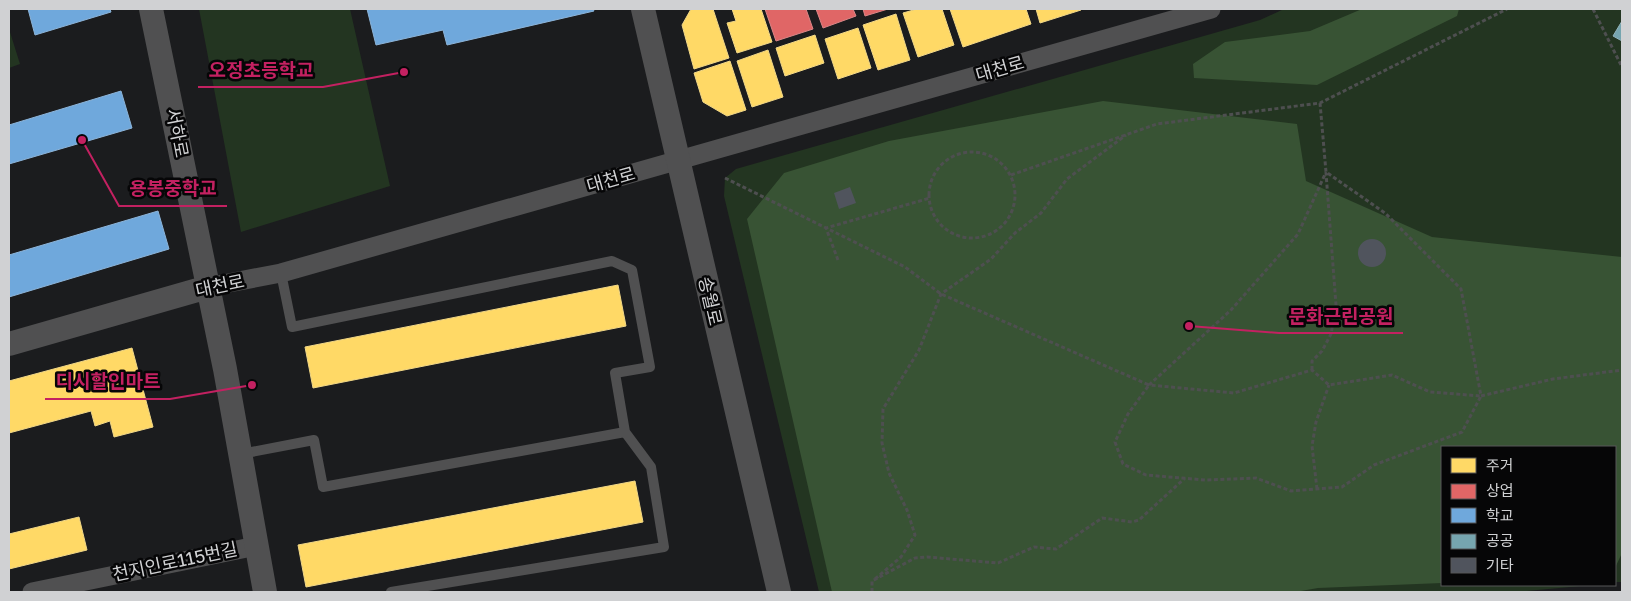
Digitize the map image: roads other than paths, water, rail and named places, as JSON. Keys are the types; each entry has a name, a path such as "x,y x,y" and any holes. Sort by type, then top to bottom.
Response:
{"street":[{"name":"서하로","path":"151,9 208,287"},
{"name":"송월로","path":"643,9 779,592"},
{"name":"대천로","path":"9,344 208,287 281,273 1211,9"},
{"name":"천지인로115번길","path":"208,287 265,592"},
{"name":"천지인로115번길","path":"32,592 256,546"}],"lane":[{"path":"281,273 292,327 612,261 632,270 650,367 615,374 625,432 650,467 664,547 391,592"},
{"path":"240,454 314,440 323,487 625,432"}],"place":[{"name":"오정초등학교","path":"404,72"},
{"name":"용봉중학교","path":"82,140"},
{"name":"문화근린공원","path":"1189,326"},
{"name":"디시할인마트","path":"252,385"}]}
